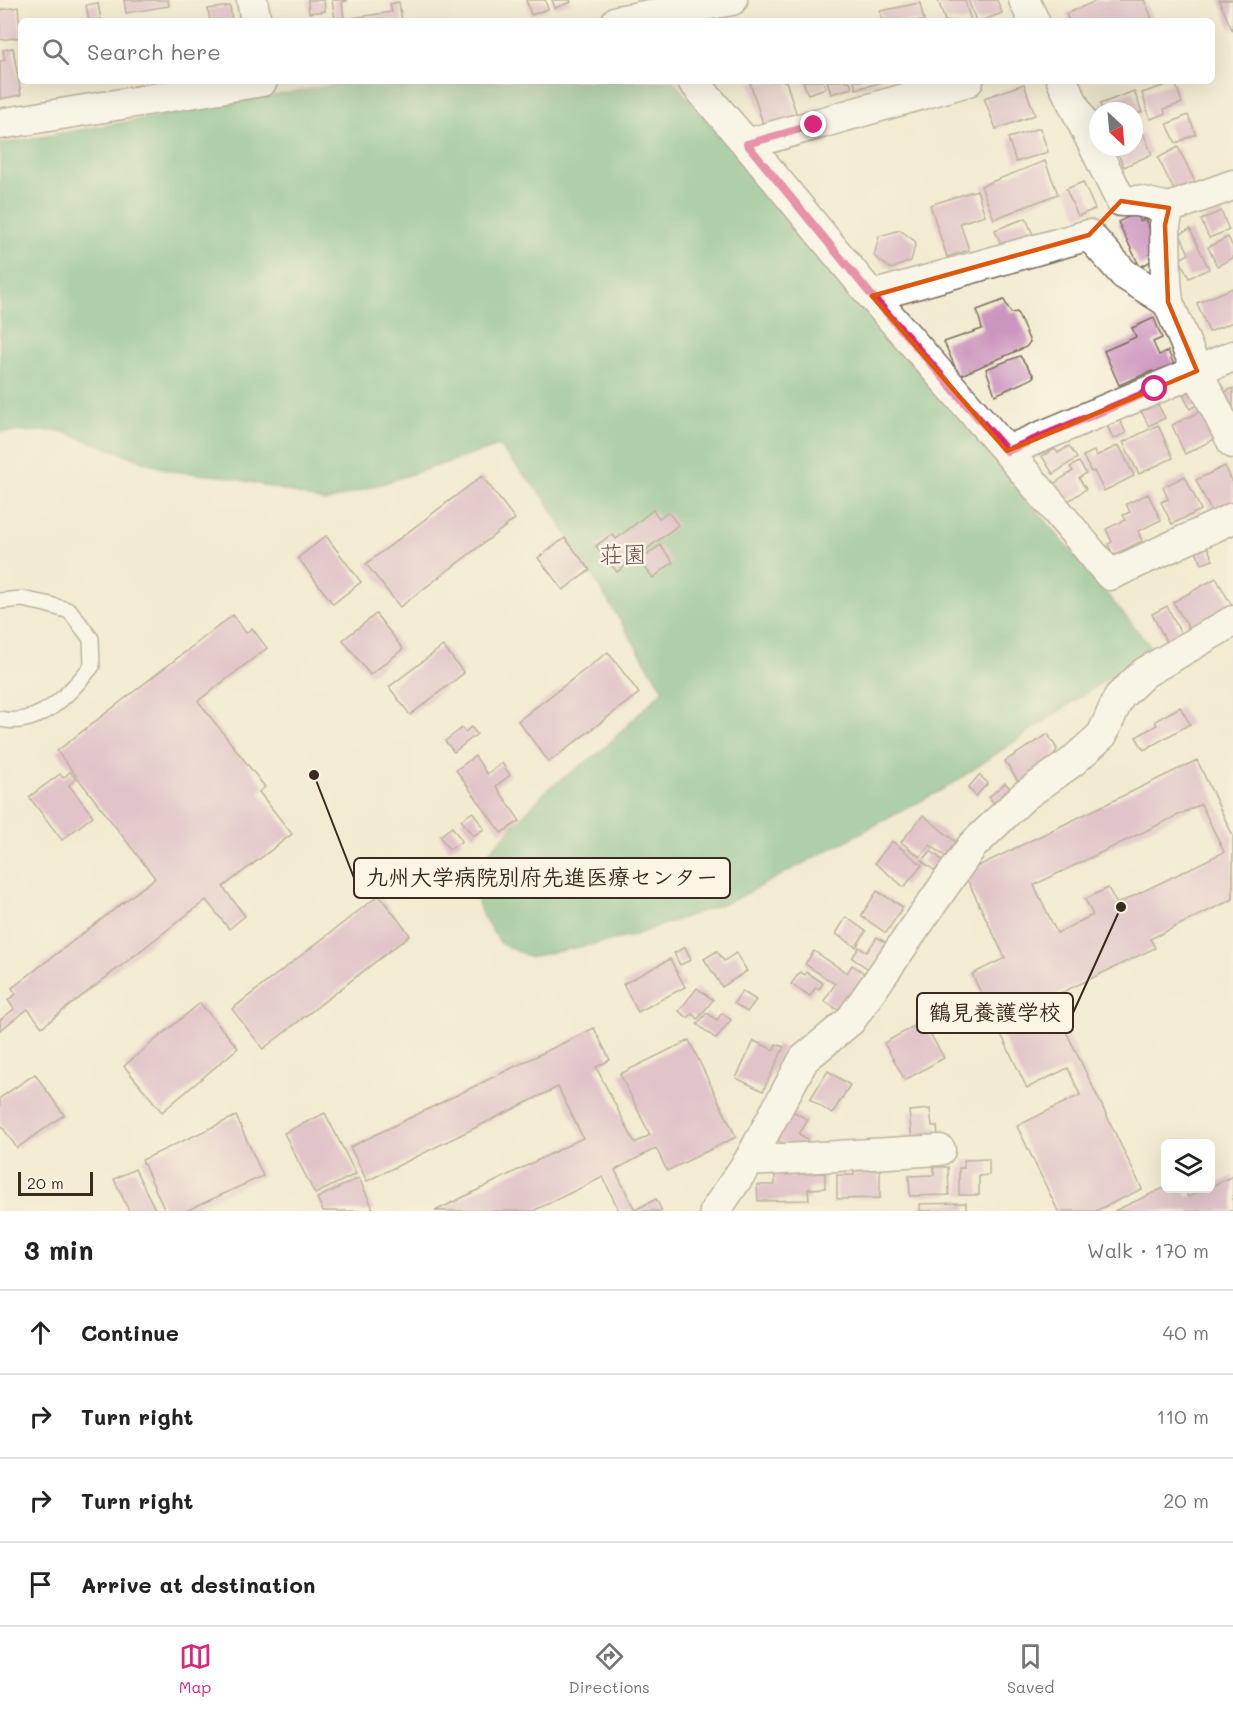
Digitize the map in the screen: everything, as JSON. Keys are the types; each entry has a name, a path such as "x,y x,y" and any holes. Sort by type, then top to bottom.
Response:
{"street":[{"path":"252,0 255,18"},
{"path":"631,15 732,0"},
{"path":"1024,0 1033,18"},
{"path":"0,124 244,84"},
{"path":"696,84 872,296 1007,451 1110,575 1233,518"},
{"path":"747,144 957,84"},
{"path":"1063,84 1120,201"},
{"path":"872,296 1089,235 1120,201 1138,201 1169,208 1233,185"},
{"path":"1169,208 1165,225 1168,302 1197,371 1233,443"},
{"path":"1089,235 1124,274 1168,302"},
{"path":"1007,451 1233,356"},
{"path":"715,1211 749,1161 804,1059 849,1021 972,846 1024,796 1072,762 1102,735 1119,697 1144,673 1233,621"},
{"path":"749,1161 940,1150"}],"lane":[{"path":"0,601 22,599 70,611 91,639 92,666 70,693 39,716 14,721 0,719"}],"highlighted area":[{"path":"1121,201 1169,208 1165,225 1168,302 1197,371 1007,451 872,296 1089,235"}],"green space":[{"path":"338,84 676,84 813,242 1152,648 949,786 736,899 629,937 530,957 501,944 482,915 469,874 549,788 600,752 663,690 545,499 499,446 325,502 228,477 170,471 61,431 0,432 0,144"}],"building":[{"path":"124,0 168,0 169,6 126,13"},
{"path":"308,0 324,0 325,11 309,13"},
{"path":"332,0 347,0 342,2 344,18 335,18"},
{"path":"526,0 545,0 548,9 531,15"},
{"path":"552,0 570,0 571,2 555,8"},
{"path":"938,0 965,0 970,18 944,18"},
{"path":"968,0 997,0 1002,13 989,18 975,18"},
{"path":"1098,0 1144,0 1152,18 1068,18 1066,14"},
{"path":"1219,0 1233,0 1233,32"},
{"path":"399,2 402,18 352,18 392,12 390,4"},
{"path":"98,3 101,18 88,18 86,5"},
{"path":"920,3 923,18 881,18 880,11"},
{"path":"230,6 232,18 210,18 208,9"},
{"path":"18,7 18,37 0,40 0,10"},
{"path":"13,48 21,95 0,99 0,61 5,60 3,50"},
{"path":"750,84 787,84 798,119 765,130"},
{"path":"804,84 824,84 826,88 808,94"},
{"path":"828,84 851,84 852,88 831,94"},
{"path":"855,84 875,84 856,89"},
{"path":"1024,84 1035,115 996,129 984,98"},
{"path":"1176,84 1182,103 1164,109 1165,114 1150,119 1142,93"},
{"path":"1134,91 1138,102 1105,102"},
{"path":"1188,115 1196,134 1176,143 1167,124"},
{"path":"1040,128 1048,152 1016,162 1008,138"},
{"path":"1143,133 1152,154 1124,167 1119,156 1143,156"},
{"path":"1178,147 1195,182 1175,192 1158,158"},
{"path":"1045,161 1058,194 994,219 981,186"},
{"path":"1083,182 1095,209 1078,216 1066,189"},
{"path":"977,190 985,215 960,223 969,250 947,257 930,205"},
{"path":"1221,211 1229,230 1209,238 1201,220"},
{"path":"1136,213 1140,221 1145,219 1159,249 1157,258 1140,267 1118,222"},
{"path":"1026,218 1035,240 1004,253 995,230"},
{"path":"1190,229 1209,269 1189,278 1180,259 1189,254 1180,234"},
{"path":"900,230 916,242 911,261 891,269 874,256 879,236"},
{"path":"1228,237 1233,247 1233,258 1217,266 1208,247"},
{"path":"1233,288 1233,322 1209,332 1197,303"},
{"path":"1004,300 1011,313 1017,312 1030,342 1026,347 959,376 944,342 982,329 977,310"},
{"path":"1154,318 1162,338 1153,342 1159,355 1168,351 1176,369 1155,378 1152,371 1119,385 1104,351 1136,337 1132,328"},
{"path":"1020,356 1034,376 995,395 986,369"},
{"path":"1197,388 1203,402 1190,409 1183,395"},
{"path":"1233,388 1233,410 1225,392"},
{"path":"1156,401 1165,418 1149,426 1140,409"},
{"path":"1201,411 1215,439 1185,454 1172,425"},
{"path":"1119,419 1126,433 1113,439 1107,425"},
{"path":"1158,425 1173,458 1139,474 1123,442"},
{"path":"1119,445 1134,476 1104,491 1083,456 1094,451 1096,456"},
{"path":"1069,446 1077,458 1053,474 1042,456 1055,449 1058,453"},
{"path":"1079,462 1086,473 1079,478 1086,489 1064,504 1052,485 1073,471 1070,467"},
{"path":"1225,466 1233,483 1233,503 1212,513 1196,480"},
{"path":"482,476 515,519 400,607 366,564"},
{"path":"1185,476 1201,510 1172,524 1161,502 1168,499 1163,487"},
{"path":"1148,494 1161,520 1138,531 1142,541 1113,555 1108,544 1112,542 1106,529 1125,520 1123,515 1130,512 1126,504"},
{"path":"653,510 659,518 668,512 678,525 617,572 596,546 612,534 616,539"},
{"path":"326,536 361,582 333,604 298,558"},
{"path":"565,538 590,570 563,590 538,558"},
{"path":"660,545 673,562 653,578 640,561"},
{"path":"1207,546 1213,560 1202,564 1196,551"},
{"path":"1216,578 1232,606 1190,630 1173,602"},
{"path":"1167,606 1182,636 1167,643 1152,614"},
{"path":"376,614 403,649 370,675 343,640"},
{"path":"233,615 246,633 252,628 267,648 198,701 265,787 259,792 292,834 223,887 245,916 229,929 206,900 42,1027 28,1009 0,1030 0,1020 14,1009 8,1000 16,994 12,988 155,878 57,751"},
{"path":"443,646 464,673 410,715 389,687"},
{"path":"608,652 639,693 549,762 518,721"},
{"path":"1180,707 1190,724 1144,750 1136,737 1157,725 1155,721"},
{"path":"471,727 477,734 454,752 445,741 462,728 465,732"},
{"path":"1048,734 1057,749 1047,770 1019,783 1005,761"},
{"path":"475,756 487,774 502,763 510,775 496,786 520,821 501,833 456,770"},
{"path":"1197,760 1233,836 1233,899 1150,939 1155,948 1050,998 1142,1189 1096,1211 1058,1211 1017,1126 1080,1095 1068,1068 1027,1088 972,974 1005,958 964,873","holes":["1201,804 1224,852 1117,904 1108,888 1085,899 1093,915 1057,933 1034,885"]},
{"path":"70,772 76,779 69,785 93,816 62,840 29,797 60,774 63,778"},
{"path":"979,775 988,783 976,796 968,788"},
{"path":"1005,783 1014,792 997,807 989,797"},
{"path":"473,812 484,829 473,836 461,820"},
{"path":"923,815 957,843 946,857 930,845 920,857 901,842"},
{"path":"452,827 462,841 449,850 440,836"},
{"path":"892,841 922,865 904,887 875,863"},
{"path":"931,851 943,861 935,871 922,861"},
{"path":"877,891 903,907 886,933 861,916"},
{"path":"379,895 410,935 263,1049 232,1009"},
{"path":"846,917 866,931 856,947 836,934"},
{"path":"877,937 888,944 870,970 852,958 859,947 867,952"},
{"path":"685,947 691,960 680,965 674,953"},
{"path":"717,951 724,961 736,953 747,971 722,987 704,959"},
{"path":"814,951 847,973 852,965 864,973 859,981 861,982 841,1012 824,1001 835,984 805,964"},
{"path":"670,959 685,987 638,1012 623,984"},
{"path":"800,972 805,975 806,972 823,983 819,989 816,987 810,996 791,984"},
{"path":"697,988 713,1000 698,1019 692,1014 688,1018 679,1011"},
{"path":"742,991 756,1000 747,1012 734,1003"},
{"path":"200,1003 238,1048 162,1112 124,1066"},
{"path":"707,1013 717,1020 722,1013 731,1020 716,1039 697,1024"},
{"path":"923,1021 944,1058 905,1080 884,1043"},
{"path":"594,1028 610,1060 596,1067 635,1143 650,1135 620,1074 689,1040 736,1137 667,1171 656,1148 615,1170 635,1210 656,1199 662,1211 619,1211 603,1177 533,1211 435,1211 583,1138 558,1087 367,1181 350,1147"},
{"path":"754,1041 774,1050 776,1044 784,1047 763,1091 736,1078"},
{"path":"828,1071 850,1085 832,1114 810,1099"},
{"path":"35,1074 64,1115 17,1148 0,1124 0,1098"},
{"path":"789,1109 808,1120 799,1134 808,1139 800,1153 772,1137"},
{"path":"930,1109 932,1126 937,1126 938,1136 912,1139 909,1111"},
{"path":"325,1113 356,1174 315,1194 284,1133"},
{"path":"236,1116 263,1176 186,1211 165,1211 142,1160"},
{"path":"989,1159 989,1175 979,1176 979,1195 959,1195 959,1168 964,1168 964,1160"},
{"path":"934,1167 948,1167 949,1195 910,1196 909,1176 934,1175"},
{"path":"135,1169 156,1211 129,1211 114,1179"},
{"path":"880,1169 880,1198 837,1199 837,1175 854,1175 854,1170"},
{"path":"825,1173 825,1188 808,1189 809,1200 758,1201 757,1185 775,1185 775,1175"},
{"path":"1233,1176 1233,1211 1114,1211 1161,1189 1161,1193 1186,1193 1188,1197 1196,1193 1215,1193 1215,1185"},
{"path":"359,1178 374,1211 323,1211 317,1198"},
{"path":"966,1203 966,1211 920,1211 920,1204"}],"place":[{"name":"九州大学病院別府先進医療センター","path":"314,775"},
{"name":"鶴見養護学校","path":"1121,907"}],"district":[{"name":"荘園","path":"623,553"}],"route":[{"path":"814,125 747,144 872,296 1007,451 1155,389"}]}
